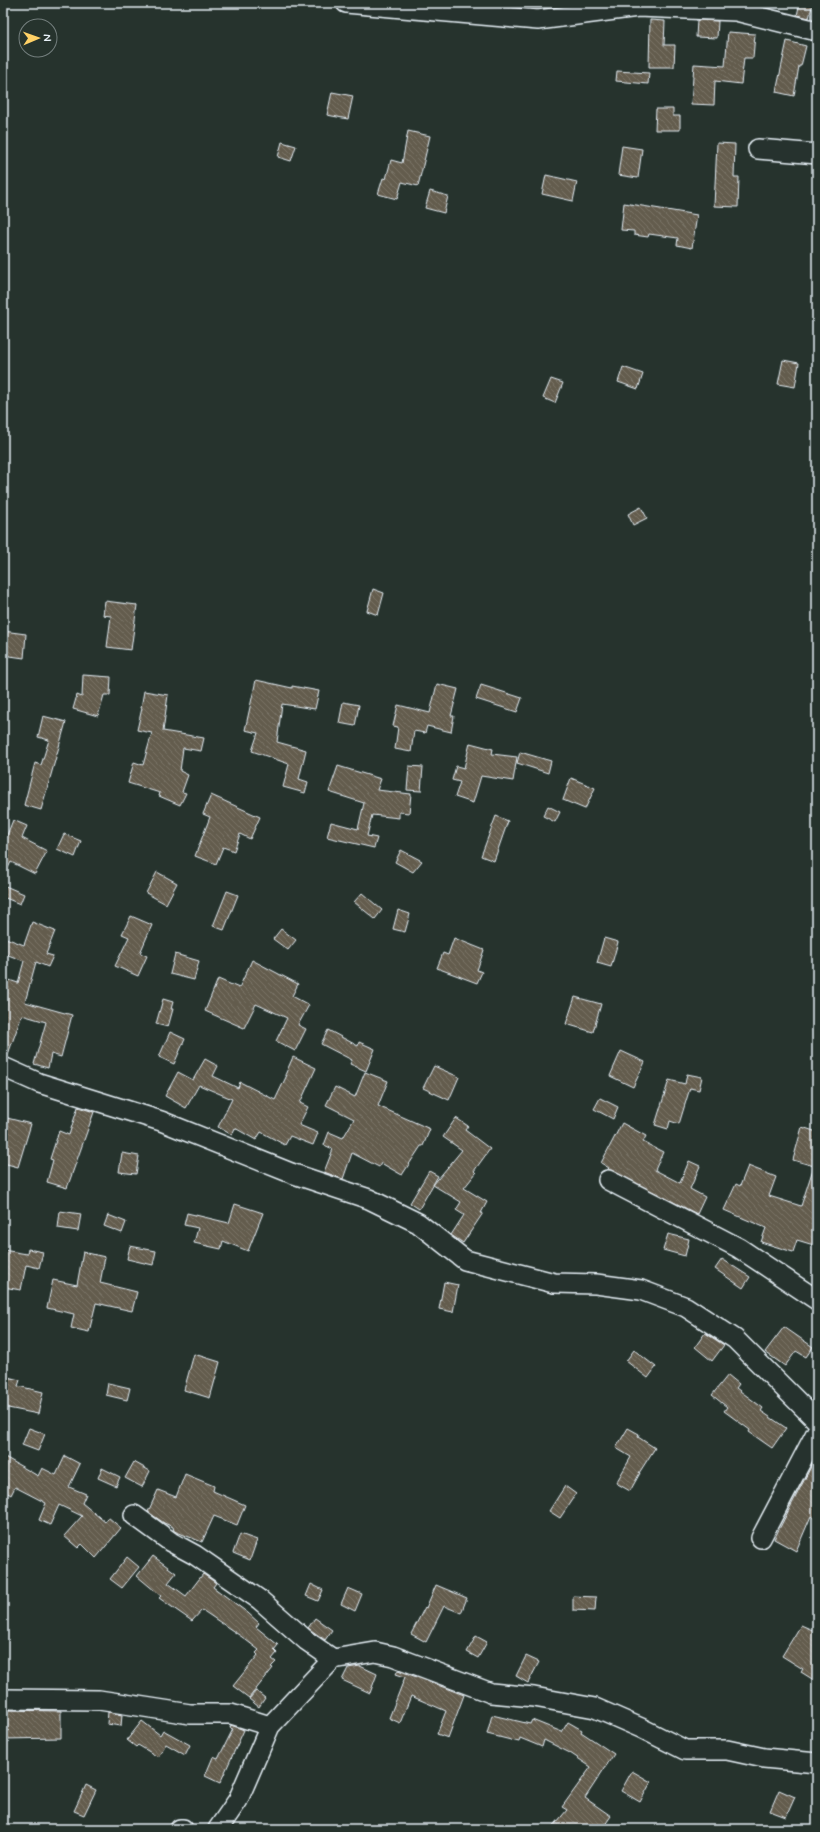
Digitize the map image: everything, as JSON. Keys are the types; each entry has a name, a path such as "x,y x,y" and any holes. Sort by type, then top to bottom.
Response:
{"street":[{"path":"346,3 538,20 638,7 736,11 817,31"},
{"path":"758,149 817,154"},
{"path":"3,1067 39,1083 161,1121 214,1144 291,1173 369,1198 418,1223 465,1260 554,1283 596,1284 641,1290 686,1307 735,1339 817,1421"},
{"path":"608,1180 739,1248 817,1300"},
{"path":"761,1538 817,1431"},
{"path":"134,1515 171,1542 195,1555 260,1600 307,1641 333,1659"},
{"path":"218,1829 238,1800 270,1726 333,1659 375,1652 393,1656 491,1693 534,1697 595,1708 641,1728 685,1750 727,1750 764,1758 817,1762"},
{"path":"3,1699 99,1700 190,1714 231,1714 270,1726"}],"building":[{"path":"800,3 813,3 809,18 797,15"},
{"path":"650,20 665,21 664,45 675,45 674,67 649,67"},
{"path":"697,20 718,21 717,38 696,37"},
{"path":"728,32 755,34 753,58 744,58 741,84 715,81 714,105 691,104 694,64 725,66"},
{"path":"787,41 806,46 801,66 799,66 794,96 776,92"},
{"path":"617,71 649,73 648,84 616,81"},
{"path":"332,92 353,96 348,119 327,115"},
{"path":"656,109 673,109 673,116 680,116 680,130 655,130"},
{"path":"408,131 430,136 418,186 402,182 397,199 378,194 383,178 386,179 391,160 402,163"},
{"path":"282,142 296,146 291,161 278,157"},
{"path":"717,143 735,144 734,177 739,177 738,207 714,206"},
{"path":"622,146 642,149 638,178 618,175"},
{"path":"546,175 577,182 573,201 542,194"},
{"path":"430,191 448,196 444,213 425,208"},
{"path":"624,203 697,215 692,248 677,245 678,238 649,234 648,237 634,235 634,231 621,230"},
{"path":"783,360 799,363 795,387 778,384"},
{"path":"623,367 643,374 638,389 618,382"},
{"path":"551,379 563,383 555,403 543,398"},
{"path":"641,507 647,518 633,525 628,514"},
{"path":"373,589 384,593 378,615 367,611"},
{"path":"105,601 137,605 131,650 107,647 111,616 103,615"},
{"path":"3,631 26,634 24,658 3,655"},
{"path":"83,675 111,677 110,695 104,695 98,716 73,709 77,695 82,697"},
{"path":"256,680 292,688 292,686 319,691 315,709 282,704 277,742 306,750 299,779 308,782 305,793 283,787 289,764 252,751 258,733 245,730"},
{"path":"437,684 458,689 451,716 454,716 451,732 427,726 425,733 414,731 411,752 395,749 398,727 393,726 398,705 430,713"},
{"path":"481,685 522,698 517,712 476,699"},
{"path":"144,691 168,695 163,731 204,738 201,751 183,748 180,771 188,775 182,792 186,793 180,805 159,796 160,793 128,783 134,762 143,765 152,733 137,730"},
{"path":"343,702 359,705 355,726 339,723"},
{"path":"43,716 66,722 41,810 24,805 35,763 41,765 49,740 38,737"},
{"path":"470,743 493,749 492,754 517,757 513,781 481,776 473,803 455,797 460,782 452,780 456,766 464,768"},
{"path":"520,752 551,761 548,773 517,763"},
{"path":"338,766 381,779 377,790 411,794 409,813 399,812 399,818 372,815 367,836 377,838 374,848 327,837 331,822 358,829 364,803 329,792"},
{"path":"409,766 423,767 421,791 407,790"},
{"path":"571,778 595,788 585,809 563,800"},
{"path":"211,795 260,817 250,839 240,834 234,851 223,847 216,864 195,856 210,817 203,814"},
{"path":"548,806 560,812 555,822 543,816"},
{"path":"496,816 508,821 494,861 481,856"},
{"path":"13,820 27,826 22,838 47,851 35,874 11,862 3,878 3,845"},
{"path":"64,834 81,841 75,857 57,849"},
{"path":"401,850 422,861 413,872 395,862"},
{"path":"157,872 177,883 166,904 146,893"},
{"path":"3,885 24,894 20,904 3,897"},
{"path":"227,891 238,895 224,930 213,926"},
{"path":"362,893 382,910 375,919 354,902"},
{"path":"398,910 410,914 405,932 393,929"},
{"path":"131,916 152,925 140,953 147,956 138,976 115,966 129,937 122,934"},
{"path":"32,922 55,931 46,954 53,956 48,967 36,962 25,1002 72,1015 61,1057 51,1054 48,1068 34,1064 46,1022 22,1015 7,1057 3,1056 3,978 18,983 24,961 3,953 3,937 24,945"},
{"path":"281,929 296,940 288,950 273,939"},
{"path":"454,938 484,950 477,970 482,972 477,983 437,968 443,953 448,955"},
{"path":"604,938 618,942 611,967 597,963"},
{"path":"175,954 199,961 194,980 170,974"},
{"path":"252,960 298,984 292,996 309,1005 298,1025 306,1029 295,1051 276,1041 287,1018 256,1004 244,1028 205,1011 218,979 239,988"},
{"path":"575,997 601,1004 593,1032 566,1024"},
{"path":"163,999 173,1002 171,1009 173,1009 168,1027 156,1024"},
{"path":"328,1030 358,1046 359,1042 375,1049 366,1071 350,1064 352,1060 321,1044"},
{"path":"170,1032 185,1039 174,1064 159,1057"},
{"path":"621,1051 645,1062 633,1087 610,1076"},
{"path":"293,1057 316,1068 300,1103 308,1107 299,1125 318,1133 313,1145 290,1136 285,1145 261,1132 256,1140 235,1128 232,1135 218,1127 232,1099 199,1085 186,1108 165,1096 178,1072 193,1080 205,1059 218,1066 213,1076 238,1088 240,1082 275,1100 287,1075 285,1075"},
{"path":"434,1066 459,1077 449,1100 423,1088"},
{"path":"365,1072 388,1081 378,1106 430,1129 423,1146 421,1146 402,1175 381,1163 379,1167 352,1153 343,1179 324,1172 333,1149 324,1145 329,1132 343,1138 354,1119 326,1105 335,1087 355,1097"},
{"path":"687,1074 702,1077 699,1090 690,1088 679,1124 670,1121 668,1129 655,1125 669,1080 685,1084"},
{"path":"600,1098 618,1107 613,1119 594,1109"},
{"path":"78,1107 94,1112 67,1188 47,1182 53,1160 50,1159 59,1131 69,1135"},
{"path":"3,1117 31,1124 18,1167 3,1163"},
{"path":"456,1118 468,1126 465,1130 490,1149 474,1171 476,1173 464,1188 487,1202 481,1213 483,1213 463,1243 451,1235 464,1215 456,1210 461,1202 433,1185 462,1150 443,1137"},
{"path":"622,1123 646,1136 643,1142 663,1152 655,1170 680,1183 689,1161 700,1166 690,1189 705,1197 697,1214 608,1169 609,1168 601,1163"},
{"path":"802,1127 817,1132 817,1246 797,1240 793,1252 761,1242 766,1228 724,1210 736,1184 740,1186 748,1166 776,1177 769,1196 801,1206 814,1166 793,1160"},
{"path":"122,1153 139,1156 136,1174 119,1172"},
{"path":"429,1171 438,1176 419,1209 410,1203"},
{"path":"235,1204 263,1213 248,1251 223,1241 221,1249 194,1243 198,1228 184,1225 187,1213 229,1223"},
{"path":"60,1211 81,1214 78,1231 58,1228"},
{"path":"108,1215 126,1222 122,1233 104,1226"},
{"path":"668,1234 689,1239 685,1256 663,1250"},
{"path":"130,1246 156,1251 153,1265 127,1259"},
{"path":"28,1249 43,1252 39,1268 26,1265 21,1290 3,1287 3,1250 27,1254"},
{"path":"83,1252 105,1257 100,1283 137,1292 132,1311 96,1303 89,1332 71,1328 74,1314 47,1308 53,1280 77,1285"},
{"path":"722,1259 750,1277 743,1288 715,1269"},
{"path":"444,1282 458,1285 453,1312 439,1309"},
{"path":"784,1327 813,1347 806,1357 796,1351 785,1366 765,1352"},
{"path":"705,1333 724,1345 712,1361 695,1347"},
{"path":"634,1350 656,1367 648,1378 626,1361"},
{"path":"194,1354 220,1362 210,1398 184,1390"},
{"path":"728,1375 739,1384 736,1388 763,1408 761,1411 786,1428 772,1448 749,1432 750,1430 724,1411 727,1407 712,1395"},
{"path":"3,1376 20,1380 18,1386 43,1392 38,1414 3,1407"},
{"path":"108,1383 130,1388 127,1400 106,1395"},
{"path":"29,1428 45,1434 38,1451 22,1445"},
{"path":"628,1428 639,1434 638,1437 655,1448 639,1473 630,1491 616,1483 631,1457 616,1448"},
{"path":"817,1455 817,1519 811,1516 796,1551 774,1539"},
{"path":"3,1456 38,1476 42,1468 56,1475 65,1456 80,1464 69,1487 86,1494 82,1503 105,1522 108,1517 121,1528 96,1558 82,1544 78,1548 64,1536 82,1516 59,1505 50,1525 39,1520 46,1503 15,1487 11,1495 3,1490"},
{"path":"134,1462 150,1471 142,1487 125,1478"},
{"path":"102,1468 120,1477 116,1486 98,1478"},
{"path":"185,1474 214,1486 213,1491 245,1505 237,1525 214,1516 202,1542 174,1531 173,1527 164,1523 148,1512 158,1490 176,1497"},
{"path":"565,1486 576,1494 560,1518 549,1511"},
{"path":"240,1534 257,1540 250,1560 233,1553"},
{"path":"153,1556 176,1573 168,1583 186,1596 203,1574 216,1583 213,1587 248,1613 259,1623 256,1627 278,1645 274,1650 277,1653 272,1659 276,1662 271,1667 273,1668 249,1698 233,1686 258,1655 256,1653 259,1650 202,1610 192,1621 159,1598 161,1596 137,1576"},
{"path":"127,1557 139,1567 122,1588 110,1579"},
{"path":"311,1584 323,1590 318,1601 306,1596"},
{"path":"436,1585 467,1598 461,1613 444,1606 426,1642 411,1634 425,1607 426,1608"},
{"path":"348,1588 362,1594 355,1611 341,1604"},
{"path":"573,1596 596,1597 595,1611 573,1610"},
{"path":"315,1618 332,1630 325,1640 308,1628"},
{"path":"801,1625 817,1632 817,1682 801,1672 803,1669 782,1656"},
{"path":"476,1636 487,1642 478,1658 467,1652"},
{"path":"526,1656 539,1662 528,1683 516,1676"},
{"path":"360,1666 377,1674 370,1693 342,1680 348,1668"},
{"path":"398,1670 464,1695 448,1738 437,1734 446,1711 411,1696 400,1723 389,1718 405,1677 396,1674"},
{"path":"256,1691 265,1698 259,1707 249,1699"},
{"path":"3,1710 61,1711 61,1738 3,1739"},
{"path":"108,1712 122,1715 121,1726 107,1724"},
{"path":"492,1715 530,1724 532,1720 562,1732 568,1722 582,1730 581,1732 614,1754 585,1798 611,1816 602,1829 551,1829 567,1810 562,1807 591,1767 570,1753 544,1740 542,1747 520,1738 519,1742 487,1734"},
{"path":"142,1721 160,1735 163,1730 190,1745 185,1755 166,1744 158,1757 138,1745 136,1747 127,1740"},
{"path":"231,1725 244,1730 220,1783 205,1776 213,1757 218,1759 233,1729 230,1728"},
{"path":"632,1771 651,1782 640,1802 621,1791"},
{"path":"86,1785 96,1790 84,1815 74,1811"},
{"path":"779,1790 795,1797 786,1817 770,1811"}]}
